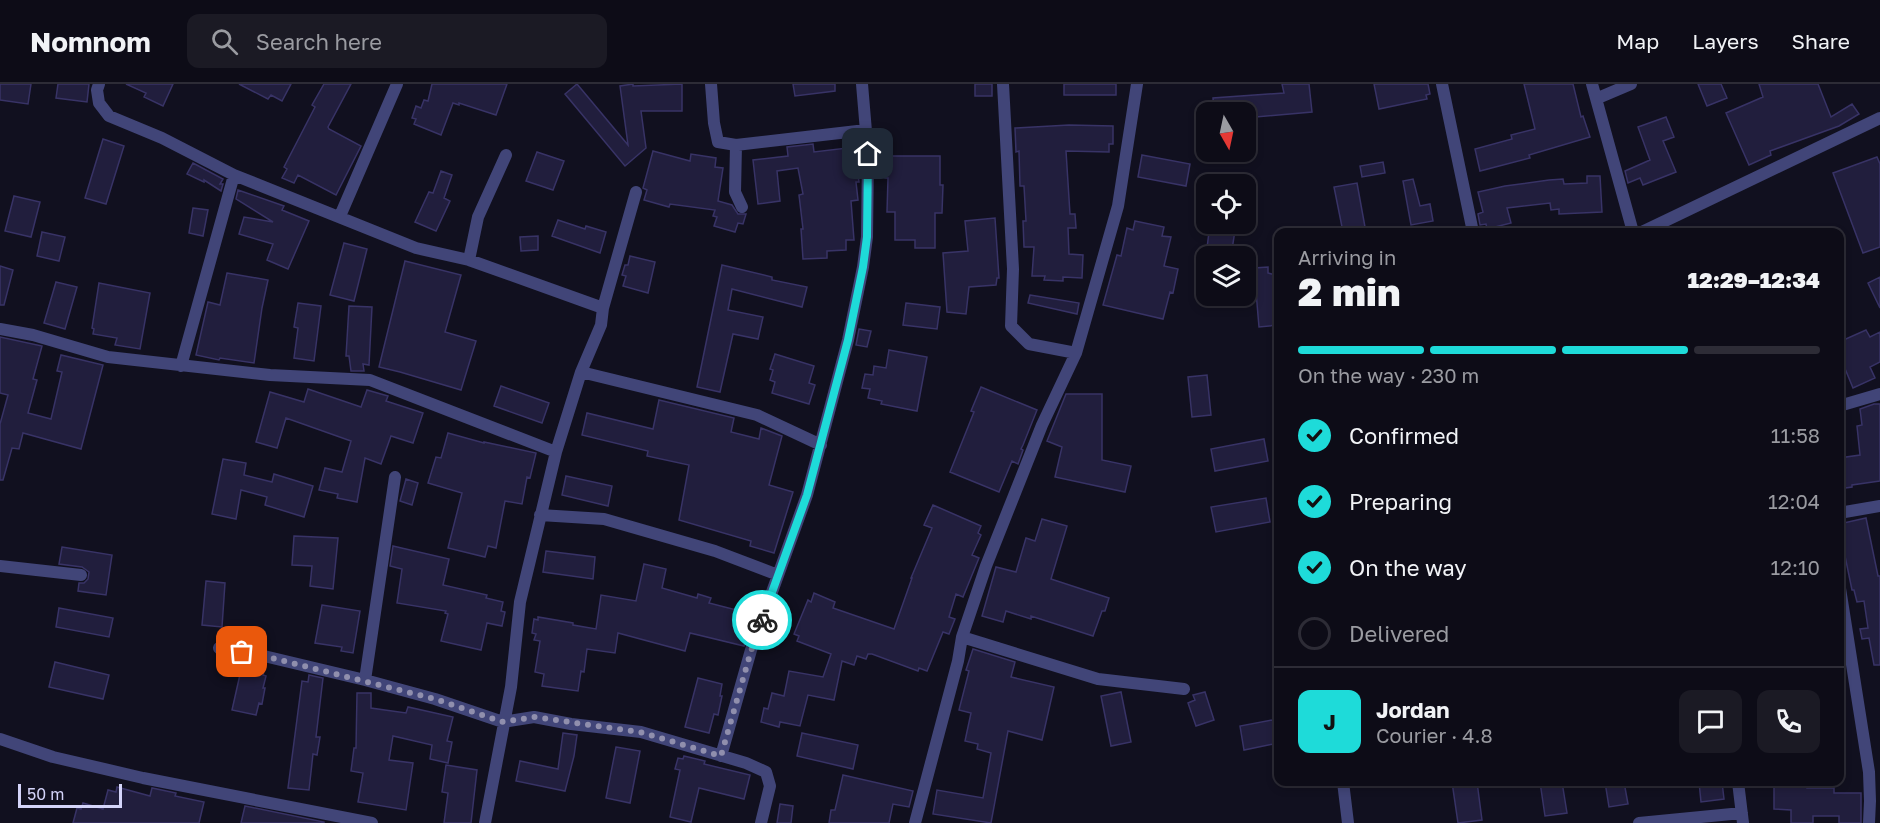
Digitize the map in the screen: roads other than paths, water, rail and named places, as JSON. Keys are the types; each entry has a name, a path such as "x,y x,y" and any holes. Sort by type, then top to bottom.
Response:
{"street":[{"path":"99,84 97,90 99,103 110,116 162,138 234,175 416,248 469,260 603,308"},
{"path":"340,216 397,84"},
{"path":"711,84 718,142 736,145 866,130"},
{"path":"721,756 751,651 807,495 848,340 863,267 867,213 868,154 862,84"},
{"path":"1003,84 1013,269 1011,326 1029,344 1076,353"},
{"path":"915,823 958,661 962,637 986,566 1042,425 1076,353 1118,206 1137,84"},
{"path":"1442,84 1472,228"},
{"path":"1593,84 1632,228"},
{"path":"1598,98 1631,84"},
{"path":"1649,228 1880,118"},
{"path":"736,145 735,192 742,207"},
{"path":"469,260 478,217 506,155"},
{"path":"181,366 234,175"},
{"path":"485,823 511,687 520,602 540,515 556,452 581,372 601,325 603,308 636,192"},
{"path":"0,328 108,357 270,375 370,380 556,452"},
{"path":"581,372 757,415 821,446"},
{"path":"1844,405 1880,394"},
{"path":"365,680 395,477"},
{"path":"1844,512 1880,506"},
{"path":"540,515 604,519 715,550 778,575"},
{"path":"0,566 81,575"},
{"path":"1844,614 1869,772 1869,823"},
{"path":"962,637 1098,679 1184,689"},
{"path":"219,648 264,656 365,680 435,699 503,722 534,717 640,732 746,763 766,772 770,786 761,823"},
{"path":"0,739 53,757 132,775 372,823"},
{"path":"1343,786 1348,823"},
{"path":"1639,823 1742,818 1738,786"}]}
